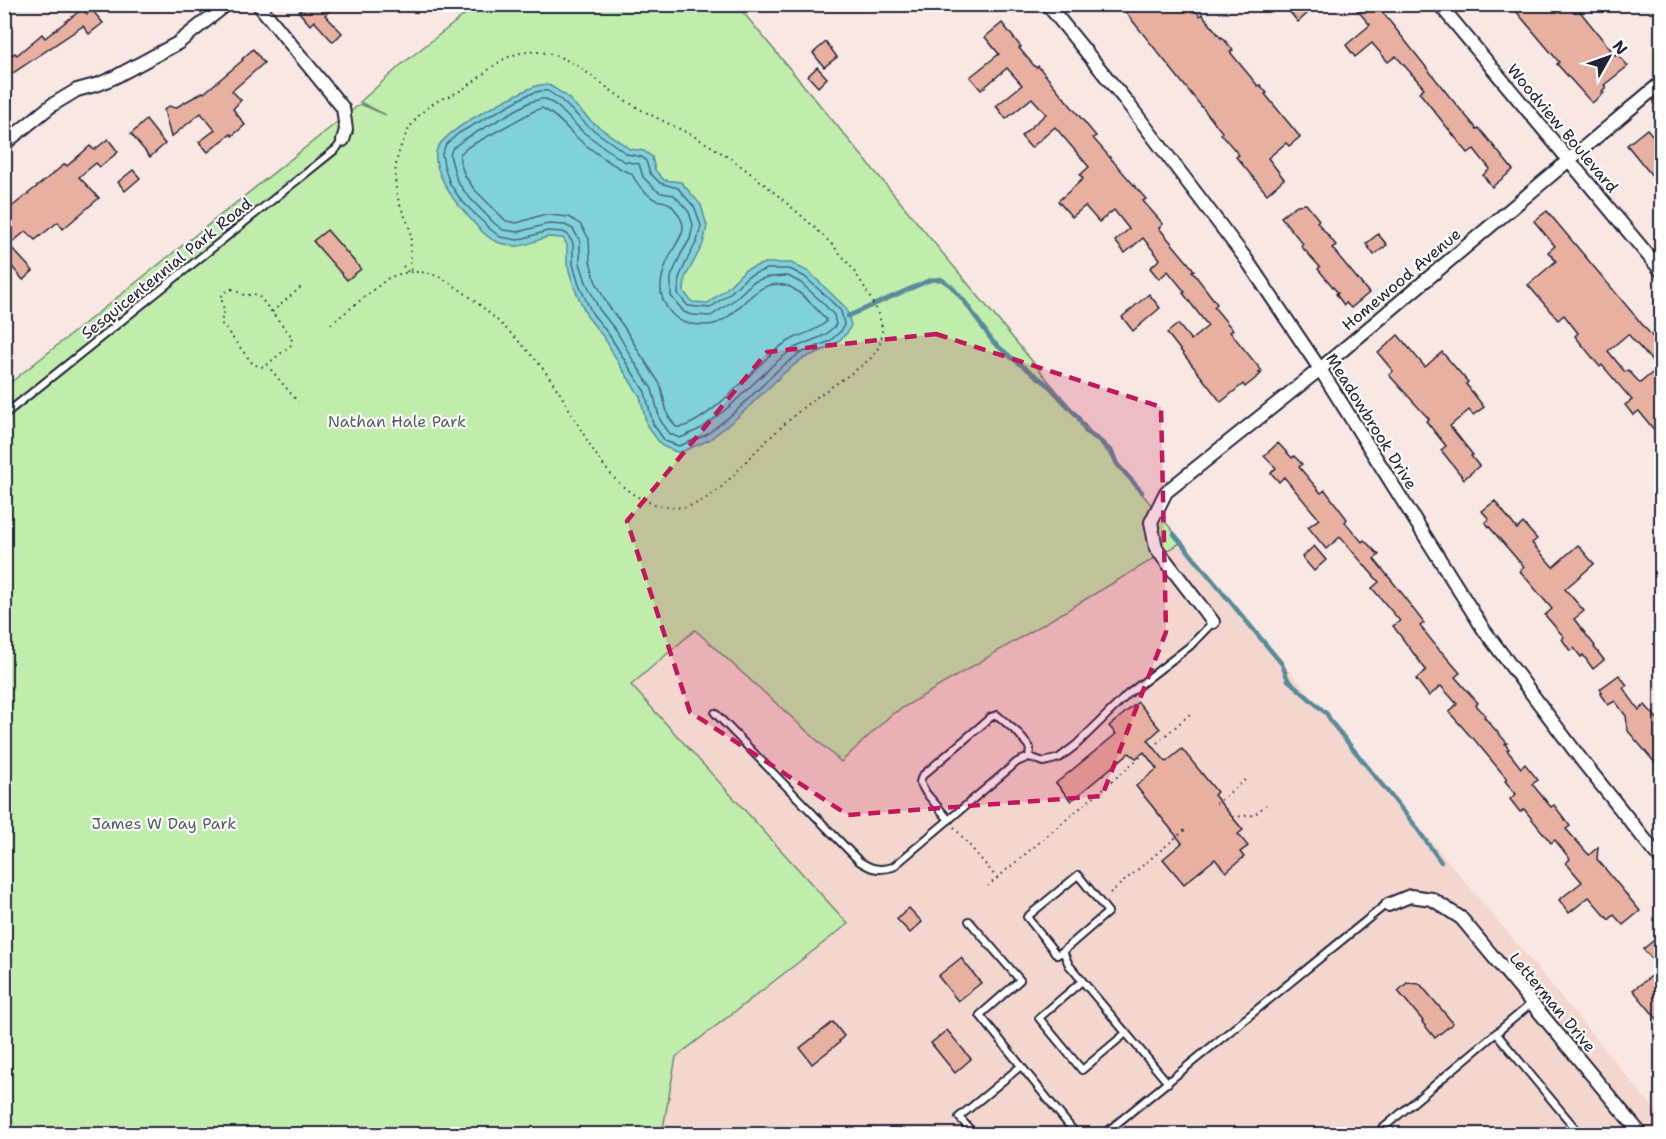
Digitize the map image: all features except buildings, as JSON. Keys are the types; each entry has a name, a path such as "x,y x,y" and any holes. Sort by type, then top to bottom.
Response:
{"street":[{"path":"4,144 52,105 77,90 115,77 178,43 227,4"},
{"path":"258,4 343,108 346,130 343,140"},
{"name":"Meadowbrook Drive","path":"1047,4 1126,101 1246,258 1320,369 1484,630 1583,762 1662,861"},
{"name":"Woodview Boulevard","path":"1439,4 1662,272"},
{"name":"Homewood Avenue","path":"1213,622 1156,548 1150,522 1166,492 1320,369 1662,82"},
{"name":"Letterman Drive","path":"1388,905 1410,896 1432,899 1461,918 1641,1134"}],"lane":[{"name":"Sesquicentennial Park Road","path":"4,416 336,149 343,140"},
{"path":"715,713 859,861 871,869 883,870 893,867 1017,762 1029,757 1044,762 1059,758 1076,745 1128,694 1190,646 1213,622"},
{"path":"949,820 926,793 920,782 922,776 991,717 997,715 1018,733 1030,748 1029,757"},
{"path":"1078,875 1108,912 1063,951 1057,955 1027,917 1078,875"},
{"path":"1104,1134 1388,905"},
{"path":"969,921 1020,980 980,1015 1076,1134"},
{"path":"1063,951 1069,965 1168,1083"},
{"path":"1082,981 1039,1018 1082,1070 1126,1033"},
{"path":"1376,1134 1532,1003"},
{"path":"1496,1033 1580,1134"},
{"path":"974,1134 959,1117 1021,1066"}],"path":[{"path":"331,324 394,275 410,272 432,274 446,281 508,330 545,371 598,460 612,477 644,500 677,508 689,506 714,494 782,426 820,394 871,358 881,342 883,332 879,316 867,290 838,250 796,211 737,163 693,135 632,105 573,63 559,56 537,52 519,53 498,62 472,83 435,102 416,118 407,133 396,171 398,200 410,231 410,272"},
{"path":"404,266 410,272"},
{"path":"272,312 302,287"},
{"path":"232,289 246,296 256,294 272,312 293,340 291,345 267,365 261,367 253,364 223,326 221,320 225,310 221,297 232,289"},
{"path":"267,365 298,402"},
{"path":"1157,743 1190,714"},
{"path":"988,886 1144,754"},
{"path":"1216,804 1245,780"},
{"path":"1233,817 1254,815 1266,805"},
{"path":"949,820 997,878"},
{"path":"1110,893 1186,829"},
{"path":"4,942 13,936"}],"highlighted area":[{"path":"936,334 1161,407 1166,632 1102,796 848,815 690,712 627,521 767,352"}],"shaded area":[{"path":"1182,542 1661,1117 1661,1134 662,1134 676,1057 847,924 631,685 695,630 841,762 892,714"}],"green space":[{"path":"477,5 737,5 1182,542 892,714 841,762 695,630 631,685 848,924 676,1057 662,1134 5,1134 5,387 360,104 386,115 360,102 402,64"}],"water":[{"path":"539,85 549,85 565,95 592,122 630,149 644,151 652,157 655,170 664,180 681,182 701,205 707,226 703,244 685,278 684,292 692,302 708,303 745,270 765,263 791,263 809,272 846,308 851,325 847,333 833,346 802,359 709,440 679,453 662,446 647,426 640,396 605,339 587,316 574,287 567,264 567,245 563,238 549,237 518,246 494,241 479,229 458,204 448,190 437,166 436,152 441,143 451,134 481,113"}],"waterway":[{"path":"848,316 930,280 941,279 951,286 965,302 993,342 1047,384 1078,417 1086,432 1112,452 1117,464 1142,492"},
{"path":"1174,534 1282,664 1288,680 1327,714 1441,862"}],"park label":[{"name":"Nathan Hale Park","path":"397,421"},
{"name":"James W Day Park","path":"164,823"}]}
